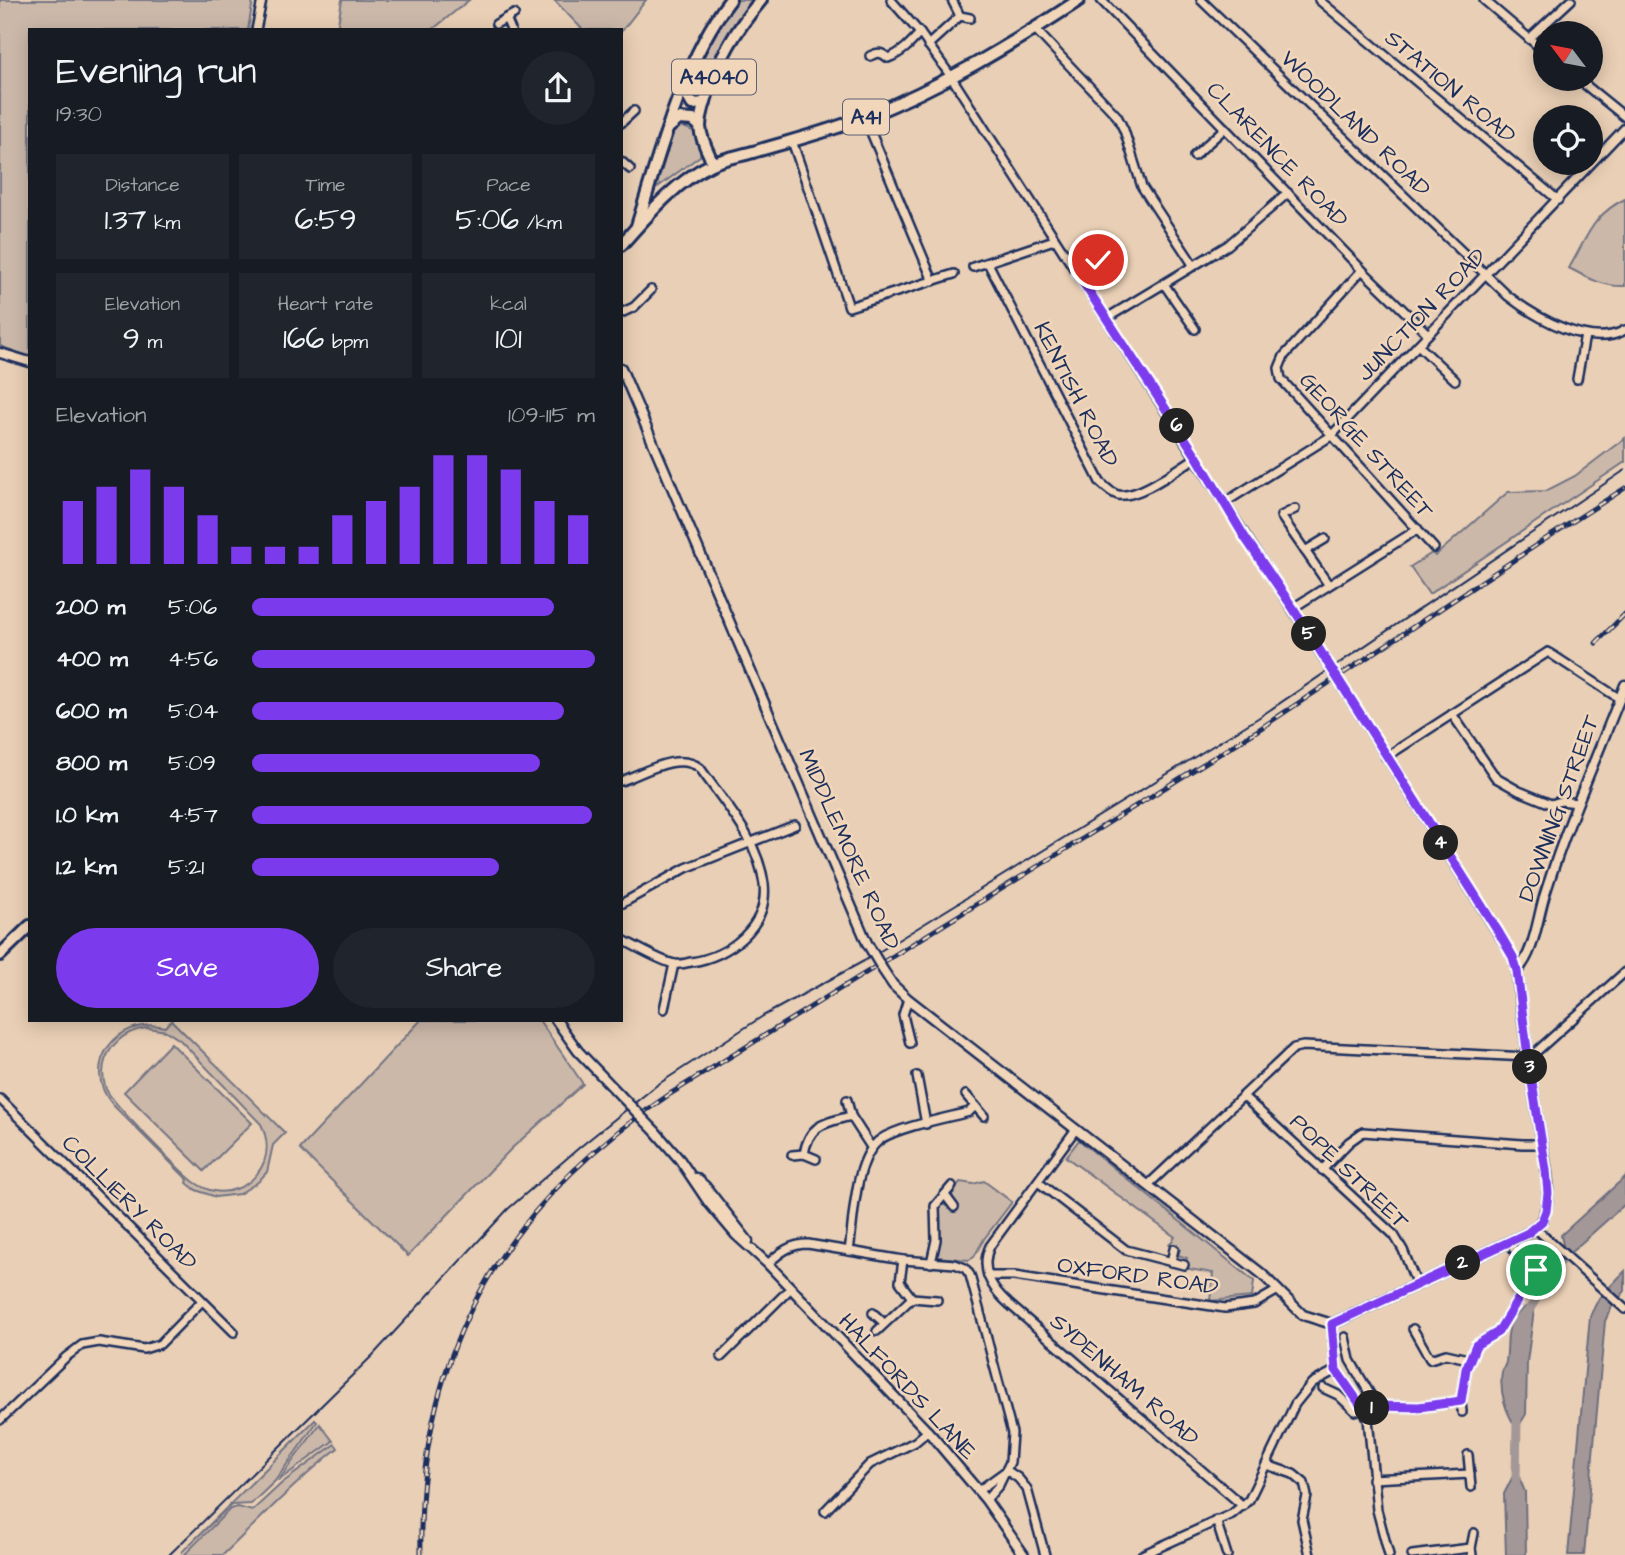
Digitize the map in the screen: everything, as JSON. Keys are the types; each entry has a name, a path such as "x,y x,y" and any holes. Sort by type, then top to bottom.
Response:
{"main road":[{"name":"A4040","path":"637,227 684,89 710,31 730,0"},
{"name":"A4040","path":"713,163 700,126 705,103 723,54 761,0"},
{"name":"A41","path":"623,243 686,181 713,163 864,118 952,78 1079,0"},
{"path":"684,89 692,104 705,103"},
{"path":"669,127 679,119 693,121 700,126"},
{"path":"0,955 28,928"}],"street":[{"path":"256,28 262,0"},
{"path":"891,0 920,33 952,78 1197,457 1506,945 1517,971 1548,1193 1542,1221 1535,1228 1332,1324 1336,1370 1368,1419 1377,1510 1389,1555"},
{"path":"952,0 960,16 970,19"},
{"name":"CLARENCE ROAD","path":"1101,0 1362,270 1428,334"},
{"name":"WOODLAND ROAD","path":"1200,0 1522,307 1585,335"},
{"name":"STATION ROAD","path":"1319,0 1558,201"},
{"path":"1484,0 1533,42"},
{"path":"1529,39 1571,0"},
{"path":"496,24 514,14"},
{"path":"928,45 960,16"},
{"path":"506,18 510,28"},
{"path":"1035,29 1117,116 1142,187 1194,266"},
{"path":"870,56 878,52 888,58 894,56 908,47 920,33"},
{"path":"1593,91 1625,117"},
{"path":"623,121 634,111"},
{"path":"864,118 933,281"},
{"path":"1194,156 1225,128"},
{"name":"JUNCTION ROAD","path":"1224,503 1331,436 1625,128"},
{"path":"792,141 849,307 954,274"},
{"path":"623,163 630,169"},
{"path":"1107,318 1228,245 1288,193"},
{"path":"973,267 1055,240"},
{"path":"1077,273 1098,260"},
{"name":"KENTISH ROAD","path":"988,263 1104,487 1116,495 1130,494 1142,490 1197,457"},
{"name":"GEORGE STREET","path":"1362,270 1284,356 1279,368 1280,379 1419,528 1434,548"},
{"path":"1164,284 1195,329"},
{"path":"623,312 634,307 651,290"},
{"path":"1577,379 1585,335 1609,337 1625,330"},
{"path":"1418,345 1455,380"},
{"path":"0,353 28,361"},
{"name":"MIDDLEMORE ROAD","path":"623,373 867,943 893,985 1262,1274 1303,1315 1332,1324"},
{"path":"1295,509 1282,516 1328,584"},
{"path":"1293,608 1419,528"},
{"path":"1305,551 1325,538"},
{"path":"1387,757 1548,652 1620,699"},
{"name":"DOWNING STREET","path":"1517,971 1528,957 1545,892 1577,803 1625,685"},
{"path":"1452,714 1496,778 1551,804 1561,801 1577,803"},
{"path":"623,780 674,761 694,763 752,842 764,887 762,907 752,927 739,943 704,960 674,964 623,940"},
{"path":"623,903 686,868 795,825"},
{"path":"664,1009 674,964"},
{"path":"1148,1185 1281,1057 1294,1048 1303,1046 1528,1057 1625,972"},
{"path":"908,999 903,1015 910,1043"},
{"name":"HALFORDS LANE","path":"558,1022 593,1069 655,1131 691,1174 724,1222 768,1264 928,1432 986,1500 1024,1555"},
{"path":"917,1076 926,1124"},
{"path":"966,1095 984,1116"},
{"name":"POPE STREET","path":"1243,1096 1394,1235 1417,1285"},
{"name":"COLLIERY ROAD","path":"0,1099 234,1332"},
{"path":"847,1101 851,1116 871,1147"},
{"path":"849,1251 860,1177 871,1147 895,1132 969,1112 975,1106"},
{"path":"804,1154 810,1134 816,1127 851,1116"},
{"path":"988,1276 985,1265 990,1247 1076,1129"},
{"path":"1322,1170 1355,1136 1363,1132 1541,1144"},
{"path":"792,1155 804,1154 816,1159"},
{"path":"1038,1182 1126,1250 1184,1265"},
{"path":"931,1263 936,1240 934,1206 952,1186"},
{"path":"945,1195 954,1207"},
{"path":"1535,1228 1625,1309"},
{"path":"768,1264 779,1253 798,1244 903,1260 955,1264 965,1268 970,1275 1012,1433 1012,1451 1006,1470 999,1485 986,1500"},
{"path":"1462,1412 1461,1401 1468,1359 1476,1345 1498,1332 1536,1270 1520,1260 1513,1248"},
{"path":"1171,1262 1174,1249"},
{"path":"903,1260 901,1282 912,1298"},
{"name":"OXFORD ROAD","path":"988,1276 1014,1276 1217,1307 1254,1304 1278,1290"},
{"name":"SYDENHAM ROAD","path":"988,1276 996,1293 1243,1506"},
{"path":"721,1357 791,1288"},
{"path":"877,1331 912,1298 937,1300"},
{"path":"0,1420 82,1345 99,1342 144,1349 160,1344 202,1301"},
{"path":"873,1313 884,1323"},
{"path":"1413,1329 1430,1359 1446,1354 1468,1359"},
{"path":"1345,1337 1350,1360 1377,1406"},
{"path":"1145,1554 1232,1514 1243,1506 1254,1492 1295,1404 1318,1378 1336,1370"},
{"path":"1323,1388 1344,1400 1350,1409 1355,1411 1377,1406 1419,1407 1461,1401"},
{"path":"824,1511 870,1464 915,1442 928,1432"},
{"path":"1468,1455 1471,1487"},
{"path":"1266,1465 1293,1474 1304,1483 1307,1496 1301,1520 1310,1555"},
{"path":"978,1491 991,1484 1006,1470"},
{"path":"1006,1470 1018,1478 1027,1489 1044,1551 1034,1551"},
{"path":"1373,1479 1470,1474"},
{"path":"1216,1520 1227,1555"},
{"path":"1412,1555 1472,1552 1474,1533"}],"shaded area":[{"path":"0,0 253,0 248,28 28,28 28,356 0,346"},
{"path":"342,0 469,0 434,28 337,28"},
{"path":"554,0 646,0 623,29 581,28"},
{"path":"735,0 753,0 734,24 705,77 697,100 692,97 692,84 699,58 712,33"},
{"path":"681,126 693,131 701,150 700,156 655,189 674,131"},
{"path":"1625,199 1625,286 1603,283 1569,268 1598,220"},
{"path":"1625,438 1625,462 1429,594 1410,567 1432,553 1435,556 1508,492 1546,491 1575,476"},
{"path":"173,1022 285,1133 273,1145 267,1172 258,1182 239,1194 216,1197 196,1190 113,1105 104,1090 100,1075 102,1060 108,1047 118,1036 148,1025 165,1027","holes":["148,1028 166,1031 180,1040 261,1124 266,1156 257,1174 243,1186 220,1192 206,1189 194,1182 132,1121 106,1089 103,1078 107,1057 112,1048 127,1034"]},
{"path":"419,1022 540,1022 583,1084 511,1149 408,1256 300,1149"},
{"path":"171,1043 252,1123 204,1171 124,1092"},
{"path":"1079,1140 1254,1281 1252,1297 1210,1301 1213,1273 1183,1268 1187,1258 1178,1255 1180,1249 1169,1245 1175,1237 1066,1157"},
{"path":"1625,1177 1625,1204 1560,1262 1563,1245 1561,1235"},
{"path":"984,1181 1012,1202 974,1257 969,1260 937,1257 937,1214 941,1203 951,1209 956,1205 952,1195 960,1182 973,1184"},
{"path":"1625,1271 1625,1291 1611,1308 1605,1321 1584,1555 1568,1555 1590,1316 1599,1298"},
{"path":"1533,1303 1527,1362 1526,1414 1517,1429 1504,1402 1502,1372 1506,1362 1511,1321"},
{"path":"315,1420 317,1422 275,1481 251,1504 231,1505 181,1553"},
{"path":"320,1424 333,1441 278,1481"},
{"path":"335,1444 338,1448 223,1555 184,1555 230,1509 238,1507 252,1511 282,1483"},
{"path":"1516,1470 1525,1492 1526,1555 1506,1555 1504,1494"}],"waterway":[{"path":"1527,1313 1565,1254"},
{"path":"1516,1480 1517,1420"}],"tram line":[{"path":"169,1555 373,1355 508,1209 657,1085 763,1016 864,961 1258,718 1625,470"}],"railway":[{"path":"421,1555 424,1481 435,1413 454,1349 481,1290 517,1235 560,1184 611,1137 670,1094 1255,732 1625,488"},
{"path":"1596,643 1625,614"}],"route":[{"path":"1098,260 1077,273 1499,933 1513,957 1517,971 1546,1170 1548,1193 1542,1221 1528,1233 1332,1324 1336,1370 1364,1410 1377,1406 1419,1407 1461,1401 1468,1359 1476,1345 1498,1332 1536,1270"}]}
